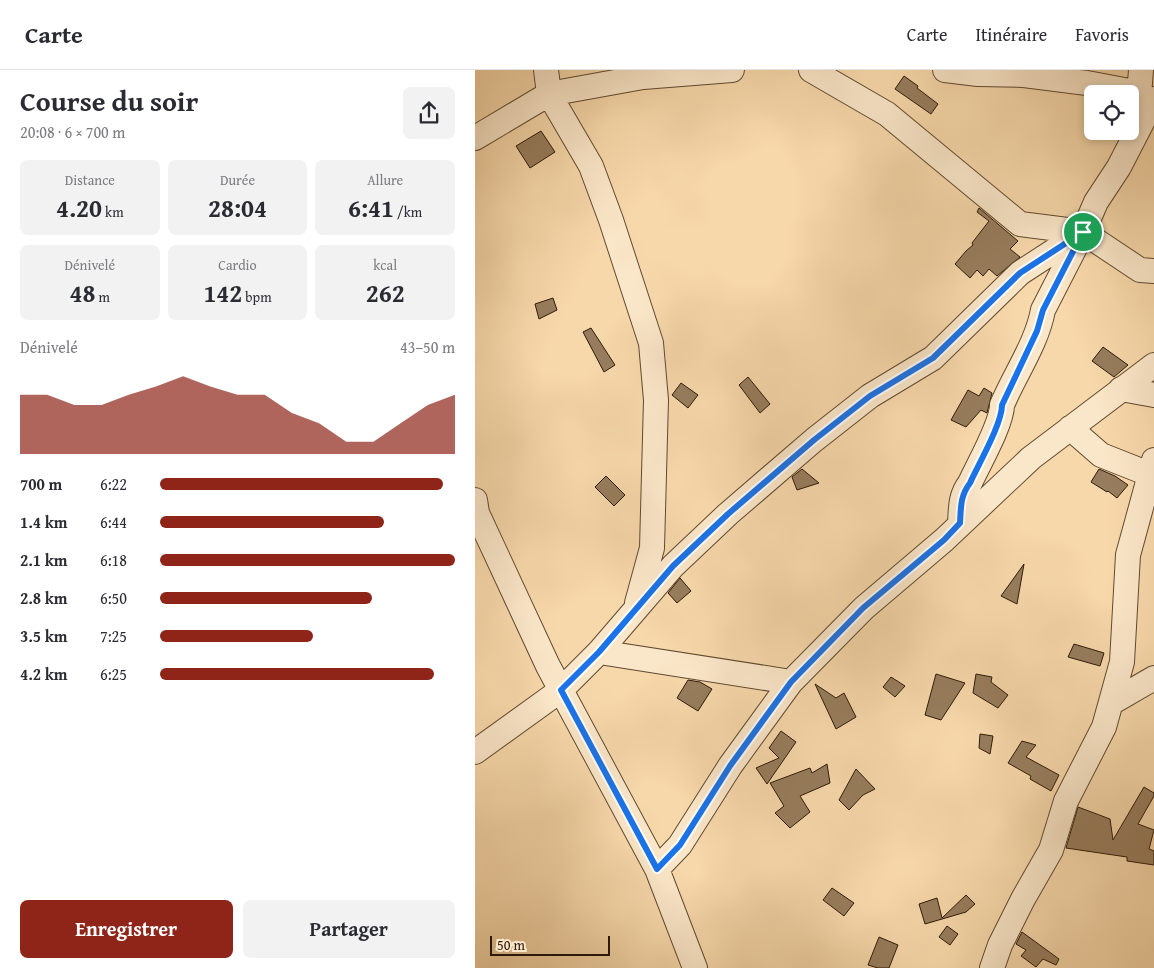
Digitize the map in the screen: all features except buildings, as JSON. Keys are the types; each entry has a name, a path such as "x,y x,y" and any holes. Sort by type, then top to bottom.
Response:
{"street":[{"path":"546,70 549,94 591,166 611,220 651,343 656,400 652,548 635,610"},
{"path":"475,138 549,94 643,77 732,70"},
{"path":"811,70 887,114 1020,224 1083,232 1140,270 1154,271"},
{"path":"945,70 978,74 1024,75 1087,83 1147,96"},
{"path":"960,523 961,499 964,490 970,483 997,425 1002,405 1037,331 1043,310 1083,232 1096,202 1119,167 1140,124 1138,111 1147,96 1141,70"},
{"path":"475,752 561,690 599,652 673,566 714,527 814,440 870,396 933,358 1020,273 1083,232"},
{"path":"657,869 680,845 730,766 791,682 863,608 944,540 1031,458 1154,365"},
{"path":"1121,389 1154,395"},
{"path":"993,968 1000,944 1023,898 1051,850 1066,801 1104,728 1122,662 1128,555 1153,470 1101,455 1070,428"},
{"path":"475,500 477,513 548,666 657,869 695,968"},
{"path":"599,652 791,682"},
{"path":"1111,702 1154,678"}],"route":[{"path":"1083,232 1043,310 1037,331 1002,405 997,425 970,483 964,490 961,499 960,523 944,540 863,608 791,682 730,766 680,845 657,869 561,690 599,652 673,566 728,514 814,440 870,396 933,358 1020,273 1083,232"}]}
